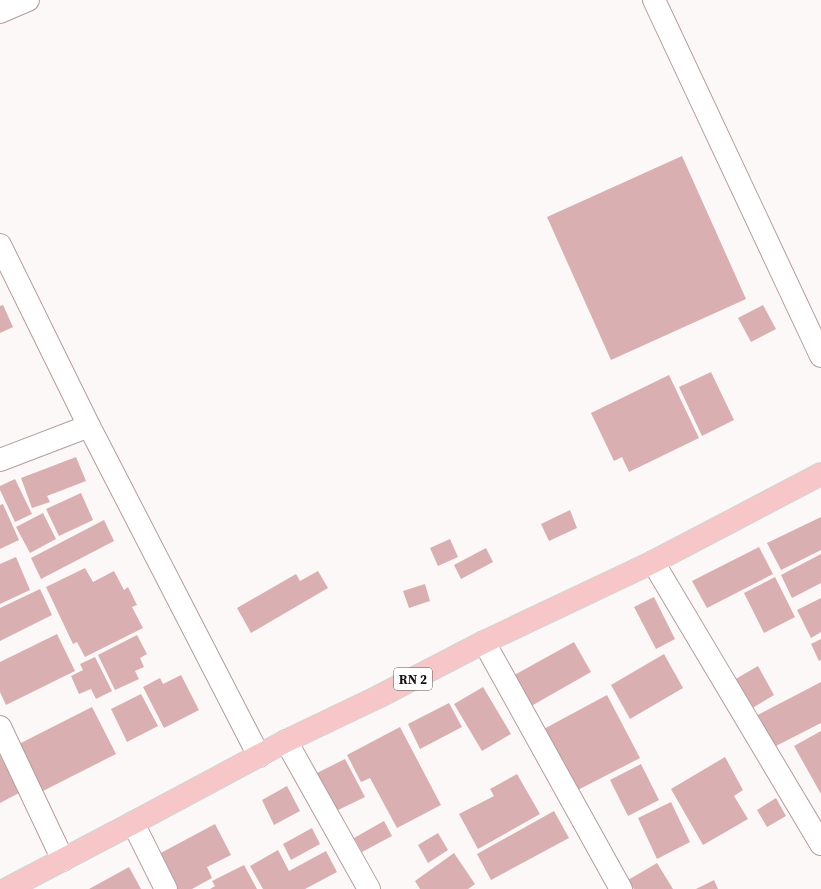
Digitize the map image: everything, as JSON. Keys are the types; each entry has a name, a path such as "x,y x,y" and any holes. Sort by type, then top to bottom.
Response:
{"highway":[{"name":"RN 2","path":"7,889 133,824 286,741 378,697 484,642 653,562 821,474"}],"street":[{"path":"0,12 28,0"},
{"path":"654,0 821,356"},
{"path":"0,245 89,426 259,756"},
{"path":"0,460 89,426"},
{"path":"653,562 821,844"},
{"path":"484,642 621,889"},
{"path":"0,727 63,860"},
{"path":"286,741 369,889"},
{"path":"133,824 166,889"}],"building":[{"path":"682,156 746,299 611,360 547,217"},
{"path":"3,305 13,327 0,333 0,306"},
{"path":"763,305 776,329 751,342 738,318"},
{"path":"711,372 734,420 702,436 679,387"},
{"path":"669,375 699,438 629,472 622,457 614,461 591,413"},
{"path":"76,457 86,481 47,496 50,502 32,508 21,478"},
{"path":"15,479 32,514 15,522 0,490 0,486"},
{"path":"81,493 93,520 59,536 46,509"},
{"path":"3,504 19,540 0,549 0,505"},
{"path":"570,510 577,528 549,541 541,524"},
{"path":"43,513 56,539 30,553 16,527"},
{"path":"821,517 821,550 781,570 767,543"},
{"path":"104,520 114,541 41,579 31,558"},
{"path":"450,539 458,557 438,566 430,548"},
{"path":"759,547 773,574 707,608 692,581"},
{"path":"486,548 493,562 461,579 454,565"},
{"path":"821,554 821,583 792,598 781,575"},
{"path":"16,557 30,590 0,604 0,564"},
{"path":"85,568 93,582 114,571 124,590 128,587 137,605 132,607 143,628 85,657 77,642 73,644 46,587"},
{"path":"318,571 328,588 251,633 237,608 296,574 300,581"},
{"path":"775,577 795,617 764,633 744,593"},
{"path":"425,584 430,601 409,608 403,591"},
{"path":"40,589 52,615 0,641 0,608"},
{"path":"654,597 675,639 656,649 634,607"},
{"path":"821,598 821,632 811,638 797,610"},
{"path":"57,634 75,671 6,705 0,692 0,662"},
{"path":"137,635 147,654 140,658 144,667 135,671 139,679 115,690 98,655"},
{"path":"821,639 821,660 819,661 811,644"},
{"path":"574,642 591,672 526,709 509,678"},
{"path":"664,654 683,688 630,719 611,685"},
{"path":"95,657 112,691 96,699 91,689 79,694 71,676 83,670 80,664"},
{"path":"758,666 774,695 751,709 734,680"},
{"path":"181,675 199,710 164,728 143,687 160,678 163,684"},
{"path":"821,682 821,723 770,749 754,717"},
{"path":"483,687 511,734 482,751 454,704"},
{"path":"141,694 158,726 127,742 111,709"},
{"path":"607,695 640,758 574,792 542,730"},
{"path":"449,703 462,727 420,749 408,724"},
{"path":"92,707 116,754 39,793 15,746"},
{"path":"400,727 441,805 397,828 370,778 361,782 347,755"},
{"path":"821,731 821,794 794,746"},
{"path":"0,755 19,793 0,803"},
{"path":"725,757 743,790 734,796 748,819 703,845 671,789"},
{"path":"345,759 365,797 334,812 315,774"},
{"path":"641,764 659,800 628,816 610,780"},
{"path":"517,774 540,814 478,849 459,814 494,796 490,789"},
{"path":"287,786 300,811 274,825 262,800"},
{"path":"776,798 786,816 767,827 757,810"},
{"path":"671,802 690,842 657,859 638,818"},
{"path":"554,811 569,838 491,880 477,854"},
{"path":"384,821 392,836 362,852 354,838"},
{"path":"215,824 231,855 207,867 212,878 192,889 175,889 157,855"},
{"path":"312,828 320,844 291,860 283,844"},
{"path":"438,833 448,850 428,863 418,845"},
{"path":"278,850 289,871 326,851 337,872 305,889 263,889 250,866"},
{"path":"454,853 475,884 468,889 420,889 415,881"},
{"path":"657,863 673,889 634,889 628,880"},
{"path":"244,865 257,889 210,889 215,886 212,881"},
{"path":"129,867 141,889 89,889"},
{"path":"714,880 718,889 696,889"}]}
